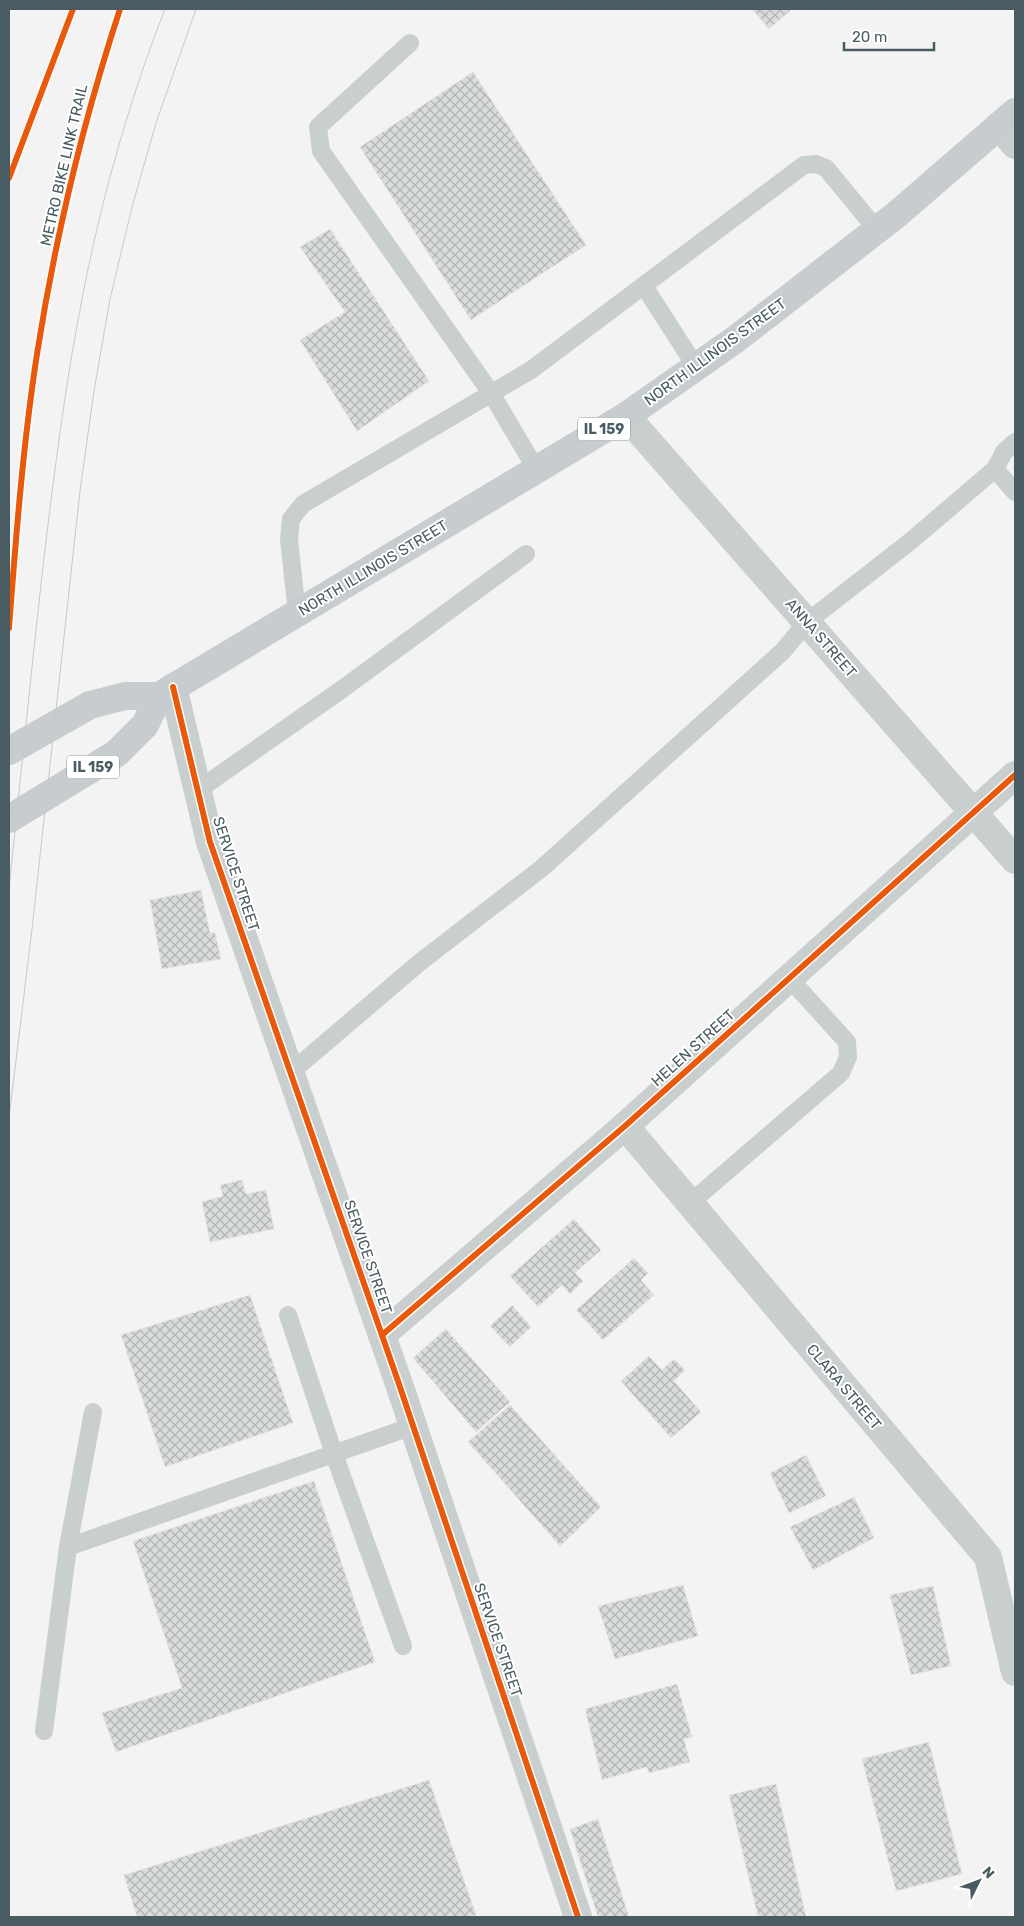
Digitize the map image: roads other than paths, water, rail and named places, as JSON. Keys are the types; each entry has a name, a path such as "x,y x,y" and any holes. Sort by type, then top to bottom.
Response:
{"main road":[{"name":"NORTH ILLINOIS STREET","path":"166,692 626,416 736,339 1010,128"},
{"path":"9,751 90,705 125,696 166,692"},
{"name":"IL 159","path":"9,819 117,753 145,725 166,692"}],"street":[{"name":"ANNA STREET","path":"626,416 1015,860"},
{"name":"SERVICE STREET","path":"166,692 198,790 210,842 382,1335 578,1917"},
{"name":"HELEN STREET","path":"382,1335 625,1126 1015,775"},
{"name":"CLARA STREET","path":"625,1126 988,1558 1015,1672"}],"lane":[{"path":"410,44 318,127 321,151 491,393 536,469"},
{"path":"297,613 289,540 290,519 302,504 531,370 804,165 816,164 826,168 877,230"},
{"path":"644,286 696,367"},
{"path":"290,1073 419,963 542,868 783,651 807,622 912,540 995,469 1004,452 1015,442"},
{"path":"995,469 1015,492"},
{"path":"198,790 341,690 526,554"},
{"path":"690,1203 842,1073 848,1057 847,1042 789,978"},
{"path":"288,1315 334,1454 403,1646"},
{"path":"44,1731 68,1547 93,1412"},
{"path":"68,1547 413,1426"}],"tram line":[{"path":"9,889 43,566 60,430 77,328 108,185 128,114 165,9"},
{"path":"9,1118 32,929 80,491 94,391 110,299 132,207 156,123 196,9"}]}
